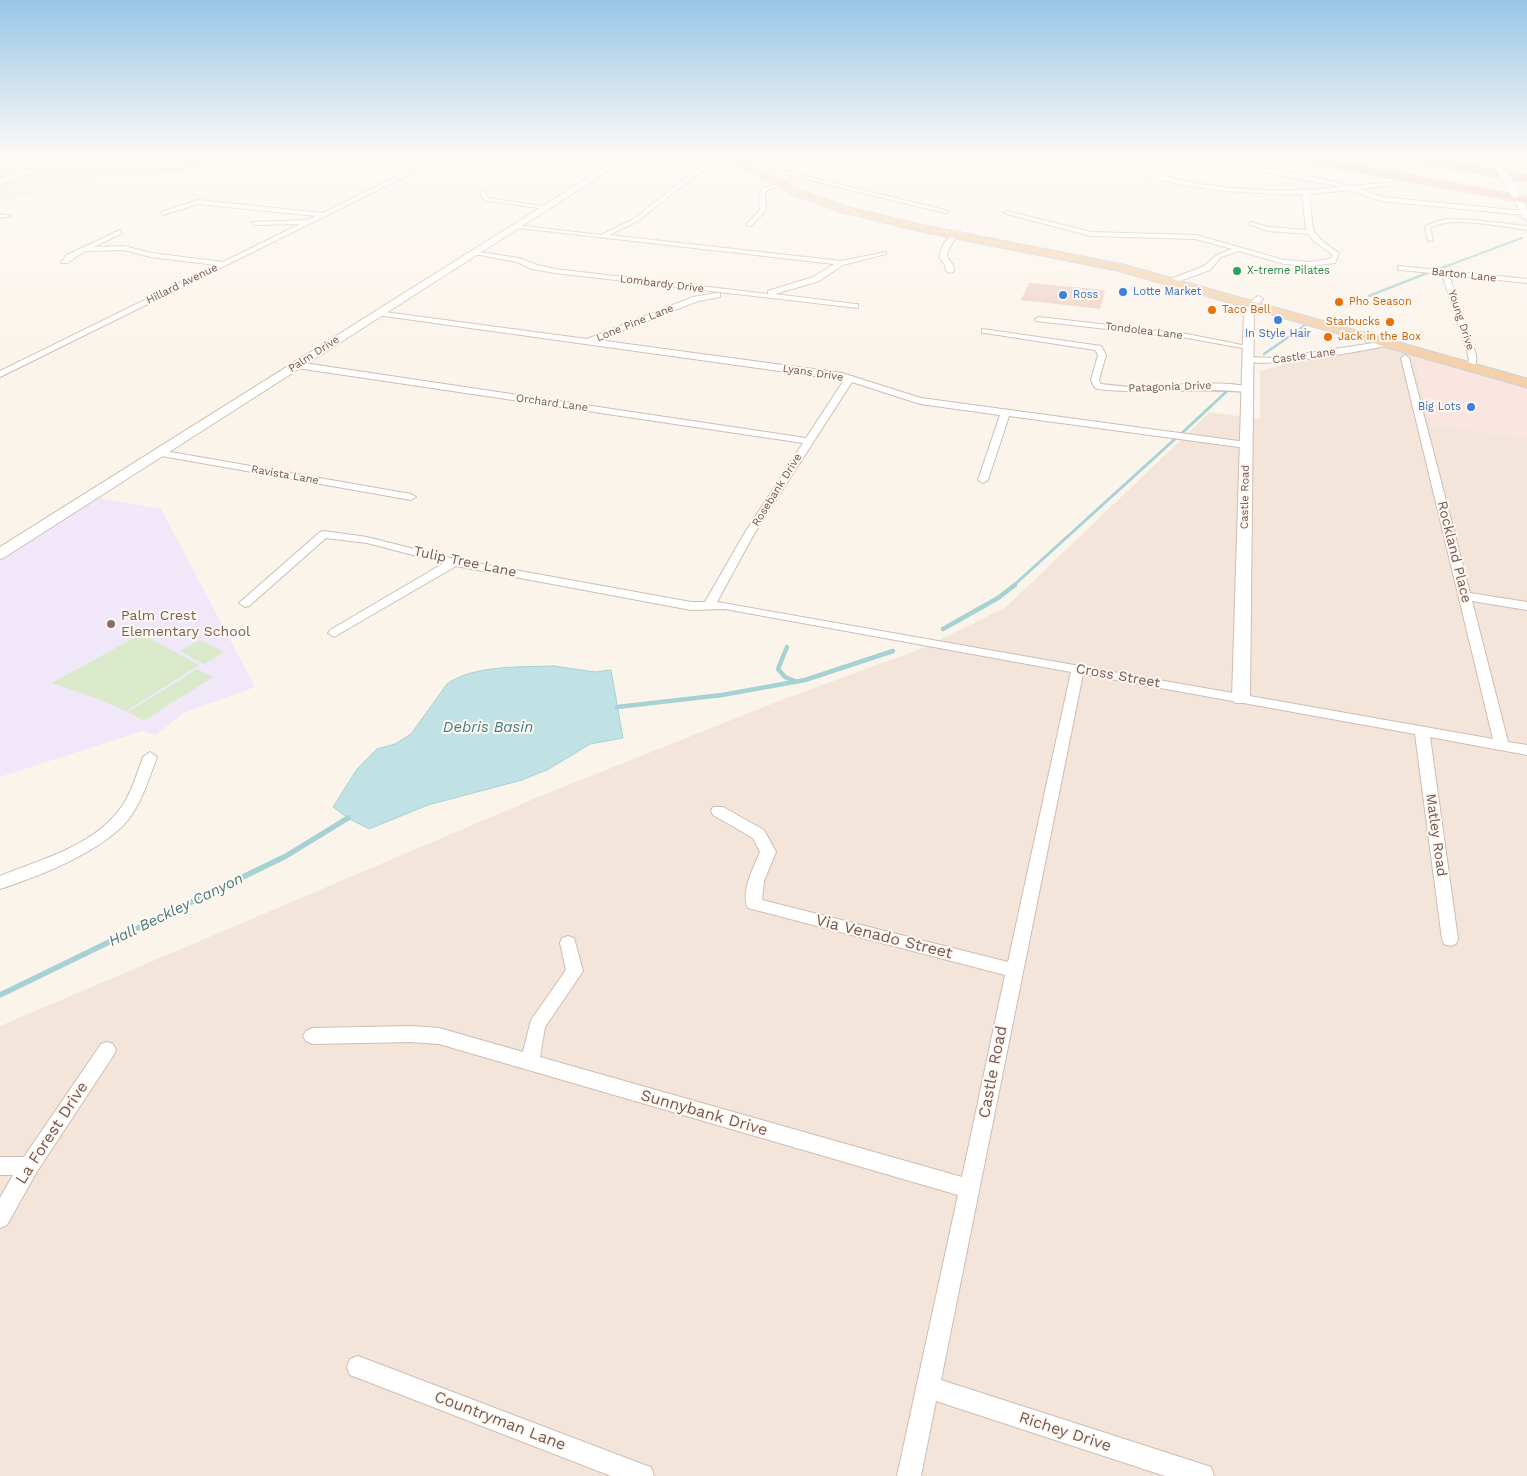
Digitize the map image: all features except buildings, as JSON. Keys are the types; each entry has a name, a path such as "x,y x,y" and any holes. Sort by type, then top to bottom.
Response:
{"main road":[{"path":"911,224 1027,246 1099,257 1471,363 1527,383"},
{"path":"1255,302 1387,343 1527,375"}],"street":[{"name":"Hillard Avenue","path":"0,374 304,224"},
{"name":"Palm Drive","path":"0,554 519,224"},
{"path":"602,236 628,224"},
{"path":"1051,224 1092,234 1196,237 1297,264 1316,264 1334,260 1337,254 1316,240 1310,232 1309,224"},
{"path":"1251,224 1268,229 1310,232"},
{"path":"1430,240 1427,227 1431,224"},
{"path":"1478,224 1527,228"},
{"path":"514,227 841,263"},
{"path":"64,261 83,249 120,232"},
{"path":"950,271 943,253 956,233"},
{"path":"83,249 124,248 151,255 223,264"},
{"path":"1178,280 1207,268 1219,256 1238,249"},
{"name":"Lombardy Drive","path":"472,253 519,260 556,271 855,306"},
{"name":"Lone Pine Lane","path":"586,342 696,299 771,293 816,279 841,263 884,254"},
{"name":"Barton Lane","path":"1401,268 1527,281"},
{"name":"Young Drive","path":"1445,273 1471,363"},
{"name":"Castle Road","path":"1241,699 1249,353 1248,314 1255,302"},
{"name":"Lyans Drive","path":"377,313 849,379 920,401 1246,445"},
{"name":"Tondolea Lane","path":"1039,319 1187,336 1249,353"},
{"name":"Patagonia Drive","path":"985,331 1098,348 1102,355 1095,380 1098,386 1134,390 1215,386 1247,389"},
{"name":"Castle Lane","path":"1249,353 1275,361 1387,343"},
{"name":"Rockland Place","path":"1405,358 1502,746"},
{"name":"Orchard Lane","path":"298,365 807,441"},
{"name":"Rosebank Drive","path":"709,605 744,546 749,534 807,441 849,379"},
{"path":"983,480 1005,413"},
{"name":"Ravista Lane","path":"159,453 411,497"},
{"name":"Tulip Tree Lane","path":"245,603 324,534 367,540 454,562 690,606 709,605"},
{"path":"334,633 454,562"},
{"path":"1465,596 1527,606"},
{"name":"Cross Street","path":"709,605 725,605 1527,750"},
{"name":"Castle Road","path":"909,1476 1013,970 1078,669"},
{"name":"Matley Road","path":"1422,732 1450,939"},
{"path":"0,882 76,849 105,833 122,817 133,800 150,757"},
{"name":"Via Venado Street","path":"718,811 759,834 768,852 756,882 754,904 1013,970"},
{"path":"530,1062 537,1025 575,971 568,942"},
{"name":"Sunnybank Drive","path":"312,1036 411,1034 439,1036 969,1189"},
{"name":"La Forest Drive","path":"0,1218 29,1166 107,1050"},
{"path":"0,1166 29,1166"},
{"name":"Countryman Lane","path":"358,1367 642,1476"},
{"name":"Richey Drive","path":"928,1387 1202,1476"}],"shaded area":[{"path":"1388,347 1414,355 1431,425 1527,438 1527,1476 0,1476 0,1026 536,798 784,699 923,648 1006,607 1210,412 1260,419 1260,371 1298,361"},
{"path":"1414,355 1527,388 1527,438 1431,425"},
{"name":"Palm Crest Elementary School","path":"98,498 161,509 255,687 183,713 156,735 142,731 0,777 0,560"}],"green space":[{"path":"141,634 199,665 126,711 52,683"},
{"path":"200,640 224,652 204,664 180,651"},
{"path":"197,669 213,677 180,698 164,690"},
{"path":"163,690 179,698 144,721 128,712"}],"water":[{"name":"Debris Basin","path":"554,666 595,672 611,670 623,738 590,744 549,769 522,780 428,805 369,829 348,818 333,807 357,769 377,749 395,744 411,734 447,684 470,673 484,670"}],"waterway":[{"path":"1447,266 1522,238"},
{"path":"1436,270 1450,265"},
{"path":"1369,296 1427,273"},
{"path":"1264,354 1307,324"},
{"path":"1210,407 1227,391"},
{"path":"1182,433 1211,406"},
{"path":"1013,586 1175,439"},
{"path":"943,629 998,598 1015,585"},
{"path":"787,647 778,669 785,677 795,681"},
{"path":"617,707 722,695 805,680 893,651"},
{"name":"Hall Beckley Canyon","path":"0,995 286,856 348,818"}],"place":[{"name":"X-treme Pilates","path":"1237,271"},
{"name":"Lotte Market","path":"1123,292"},
{"name":"Ross","path":"1063,295"},
{"name":"Pho Season","path":"1339,302"},
{"name":"Taco Bell","path":"1212,310"},
{"name":"In Style Hair","path":"1278,320"},
{"name":"Starbucks","path":"1390,322"},
{"name":"Jack in the Box","path":"1328,337"},
{"name":"Big Lots","path":"1471,407"},
{"name":"Palm Crest Elementary School","path":"111,624"}]}
